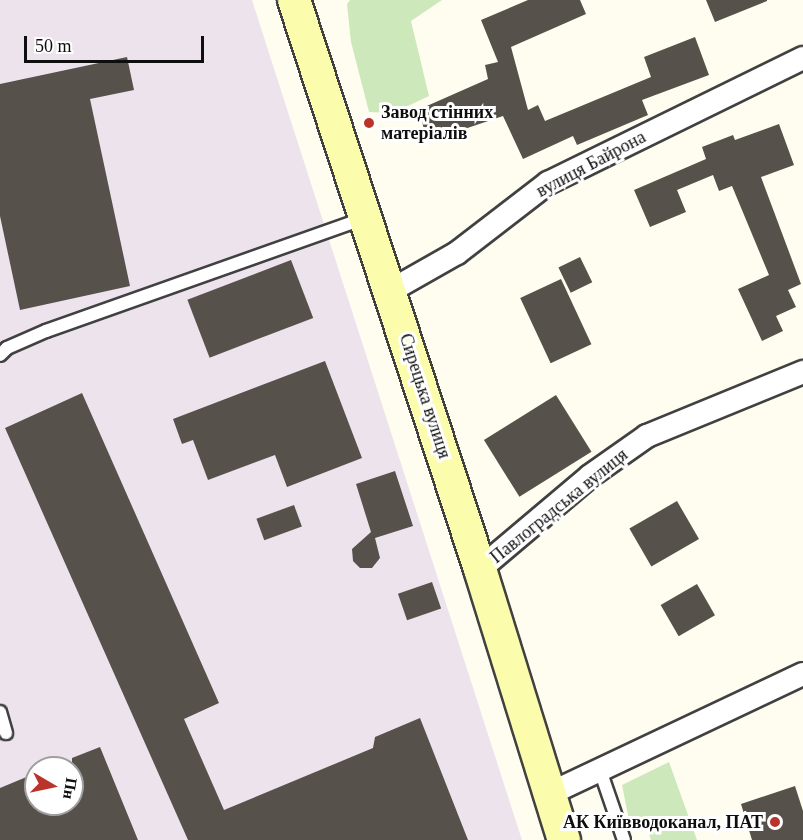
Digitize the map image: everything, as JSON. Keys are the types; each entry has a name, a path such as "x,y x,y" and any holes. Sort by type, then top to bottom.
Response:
{"main road":[{"name":"Сирецька вулиця","path":"294,0 480,569 564,840"}],"street":[{"name":"вулиця Байрона","path":"390,291 457,253 548,183 803,58"},
{"name":"Павлоградська вулиця","path":"480,569 590,476 647,436 803,372"},
{"path":"549,794 803,674"}],"lane":[{"path":"0,355 8,348 46,331 366,217"},
{"path":"0,712 6,733"},
{"path":"600,771 624,840"}],"shaded area":[{"path":"0,0 252,0 522,840 0,840"}],"green space":[{"path":"350,0 442,0 411,21 429,96 393,113 369,112 351,42 347,4"},
{"path":"669,762 697,840 651,840 644,819 629,820 622,785"}],"building":[{"path":"528,0 580,0 586,14 511,47 528,110 538,105 545,121 651,77 644,57 695,37 709,75 642,100 648,115 577,145 573,136 523,159 503,116 426,142 420,109 488,79 485,65 498,62 481,20"},
{"path":"706,0 767,0 767,1 715,22"},
{"path":"127,57 134,90 90,99 130,286 20,310 0,216 0,84"},
{"path":"779,124 794,165 761,177 801,284 788,290 796,307 776,316 783,331 762,341 738,289 769,275 732,186 719,191 713,175 677,190 686,212 650,227 634,190 706,159 702,147 733,135 735,140"},
{"path":"580,257 592,282 571,293 558,268"},
{"path":"291,260 313,318 210,358 187,300"},
{"path":"561,279 591,344 551,363 520,298"},
{"path":"325,361 362,458 287,487 275,455 208,480 193,440 182,444 173,419"},
{"path":"82,393 219,703 184,719 224,810 373,748 375,737 420,718 468,840 188,840 5,428"},
{"path":"556,395 592,452 519,497 484,440"},
{"path":"395,471 413,526 375,538 380,558 372,568 360,568 353,561 352,549 371,532 356,484"},
{"path":"677,501 699,539 651,567 629,528"},
{"path":"294,505 302,527 264,540 256,519"},
{"path":"432,582 441,608 407,620 398,594"},
{"path":"697,584 715,615 679,636 661,605"},
{"path":"100,747 138,840 0,840 0,788 24,778 24,816 84,816 84,756 77,756"},
{"name":"АК Київводоканал, ПАТ","path":"795,786 803,811 803,840 752,840 741,804"}],"place":[{"name":"Завод стінних матеріалів","path":"369,123"},
{"name":"АК Київводоканал, ПАТ","path":"775,822"}]}
